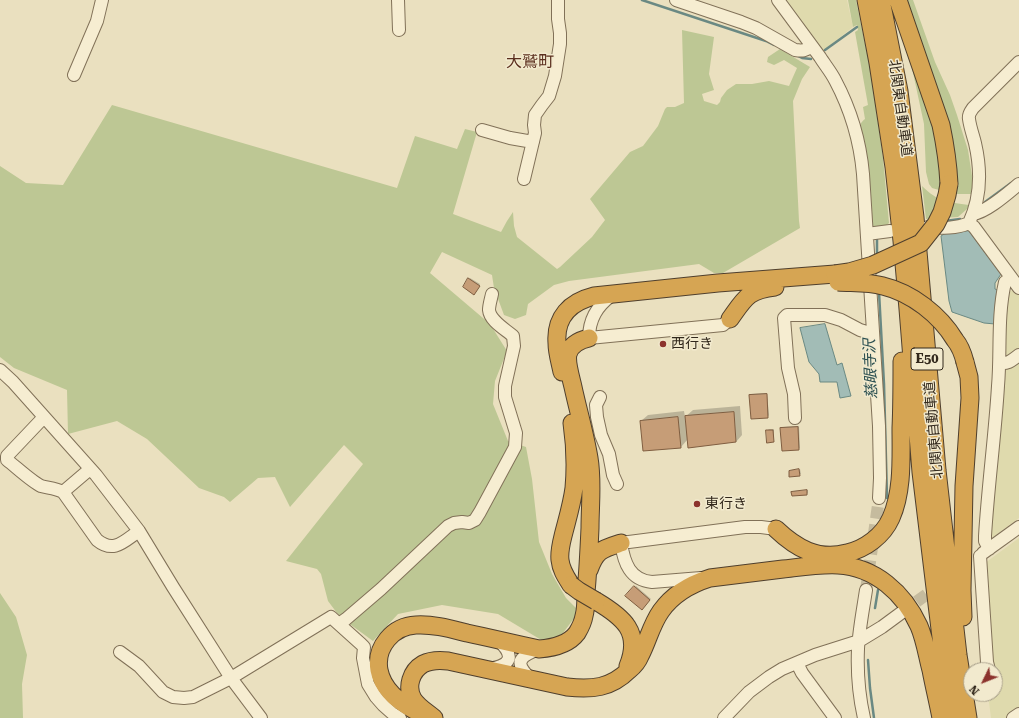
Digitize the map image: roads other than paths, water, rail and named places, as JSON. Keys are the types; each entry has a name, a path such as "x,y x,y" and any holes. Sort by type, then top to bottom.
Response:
{"highway":[{"name":"北関東自動車道","path":"866,0 887,116 896,236 921,472 952,718"},
{"name":"北関東自動車道","path":"881,0 899,91 915,217 938,478 958,655 968,718"},
{"path":"730,319 743,301 750,294 758,290 837,278 849,272 873,265 921,242 936,224 942,212 949,184 946,146 941,125 898,0"},
{"path":"776,529 792,543 806,551 820,555 835,556 850,552 869,544 880,534 890,519 896,503 900,479 902,378 896,236"},
{"path":"613,682 628,665 632,656 632,638 629,629 624,621 616,614 579,591 571,584 565,577 560,560 560,549 574,488 575,457 571,419 556,342 559,324 568,308 575,303 594,296 718,283 837,278 883,286 897,290 928,309 940,320 956,340 965,362 969,378 970,398 964,486 962,590 968,662"},
{"path":"433,718 413,710 402,702 394,695 382,680 379,671 380,654 386,640 392,634 400,629 416,625 440,627 539,649 549,649 571,639 577,633 581,625 584,616 588,574 591,476 585,440 569,368 568,354 576,343 589,338"},
{"path":"588,574 593,559 598,553 605,548 621,544"},
{"path":"433,718 417,705 410,693 410,680 413,674 423,664 439,660 448,661 567,687 581,689 604,686 623,676 636,663 660,612 674,596 698,581 710,578 820,565 838,565 852,567 877,577 889,585 906,604 918,626 926,649 941,718"},
{"path":"972,702 972,718"}],"street":[{"path":"74,75 97,21 102,0"},
{"path":"398,0 399,30"},
{"path":"524,179 535,133 535,115 549,96 555,76 560,44 558,0"},
{"path":"676,0 696,3 756,28 795,50 802,51 812,46"},
{"path":"778,0 835,79 853,120 861,156 879,426 879,498"},
{"path":"1019,62 974,108 968,118 976,146 979,170 978,194 971,218 974,227 1019,288"},
{"path":"482,130 510,138 532,142"},
{"path":"927,227 944,228 961,226 1019,184"},
{"path":"867,234 896,236"},
{"path":"987,662 981,555 985,541 988,492 994,444 1000,363 999,331 1003,292 1005,282 1011,278"},
{"path":"339,624 380,589 448,526 454,523 469,523 475,520 515,447 516,433 505,397 505,386 514,346 513,336 490,316 489,309 492,294"},
{"path":"612,295 604,300 598,308 589,328 589,338 723,325 730,319"},
{"path":"795,418 794,394 788,368 784,318 787,315 825,315 841,320 860,330 873,334"},
{"path":"1000,363 1008,363 1019,355"},
{"path":"0,370 13,382 96,475 139,531 230,678 261,718"},
{"path":"600,397 596,405 597,417 601,435 617,484"},
{"path":"44,417 7,456 7,460 41,486 56,488 63,492 97,540 102,544 113,547 139,531"},
{"path":"63,492 90,469"},
{"path":"710,578 652,582 645,581 632,573 626,565 621,544 745,527 776,529"},
{"path":"981,555 1019,527"},
{"path":"864,718 859,686 858,657 866,590"},
{"path":"724,718 749,692 782,669 815,655 859,640 882,627 901,613"},
{"path":"120,652 139,666 163,692 173,697 193,697 230,678 331,617 364,647 363,658 368,684 383,705 392,714 400,718"},
{"path":"489,669 504,665 508,661 508,651 498,640"},
{"path":"532,679 523,671 521,661 528,654 539,649"},
{"path":"797,663 802,673 835,718"},
{"path":"1012,718 1019,714"}],"water":[{"path":"969,231 1001,274 995,283 995,289 999,291 995,324 984,323 952,312 949,301 941,236 944,234"},
{"path":"825,324 837,365 842,363 851,396 840,398 837,382 820,382 819,374 809,362 800,328"}],"waterway":[{"path":"642,0 766,41 774,45"},
{"path":"825,50 857,27"},
{"path":"796,55 802,58 811,59"},
{"path":"985,202 1011,183"},
{"name":"慈眼寺沢","path":"945,221 960,219"},
{"name":"慈眼寺沢","path":"877,240 877,255"},
{"name":"慈眼寺沢","path":"879,292 884,384 887,498"},
{"name":"慈眼寺沢","path":"875,608 878,590"},
{"name":"慈眼寺沢","path":"868,660 874,718"}],"tunnel":[{"path":"866,590 879,498"},
{"path":"902,612 941,584"}],"place":[{"name":"西行き","path":"663,344"},
{"name":"東行き","path":"697,504"}],"district":[{"name":"大鷲町","path":"530,62"}]}
